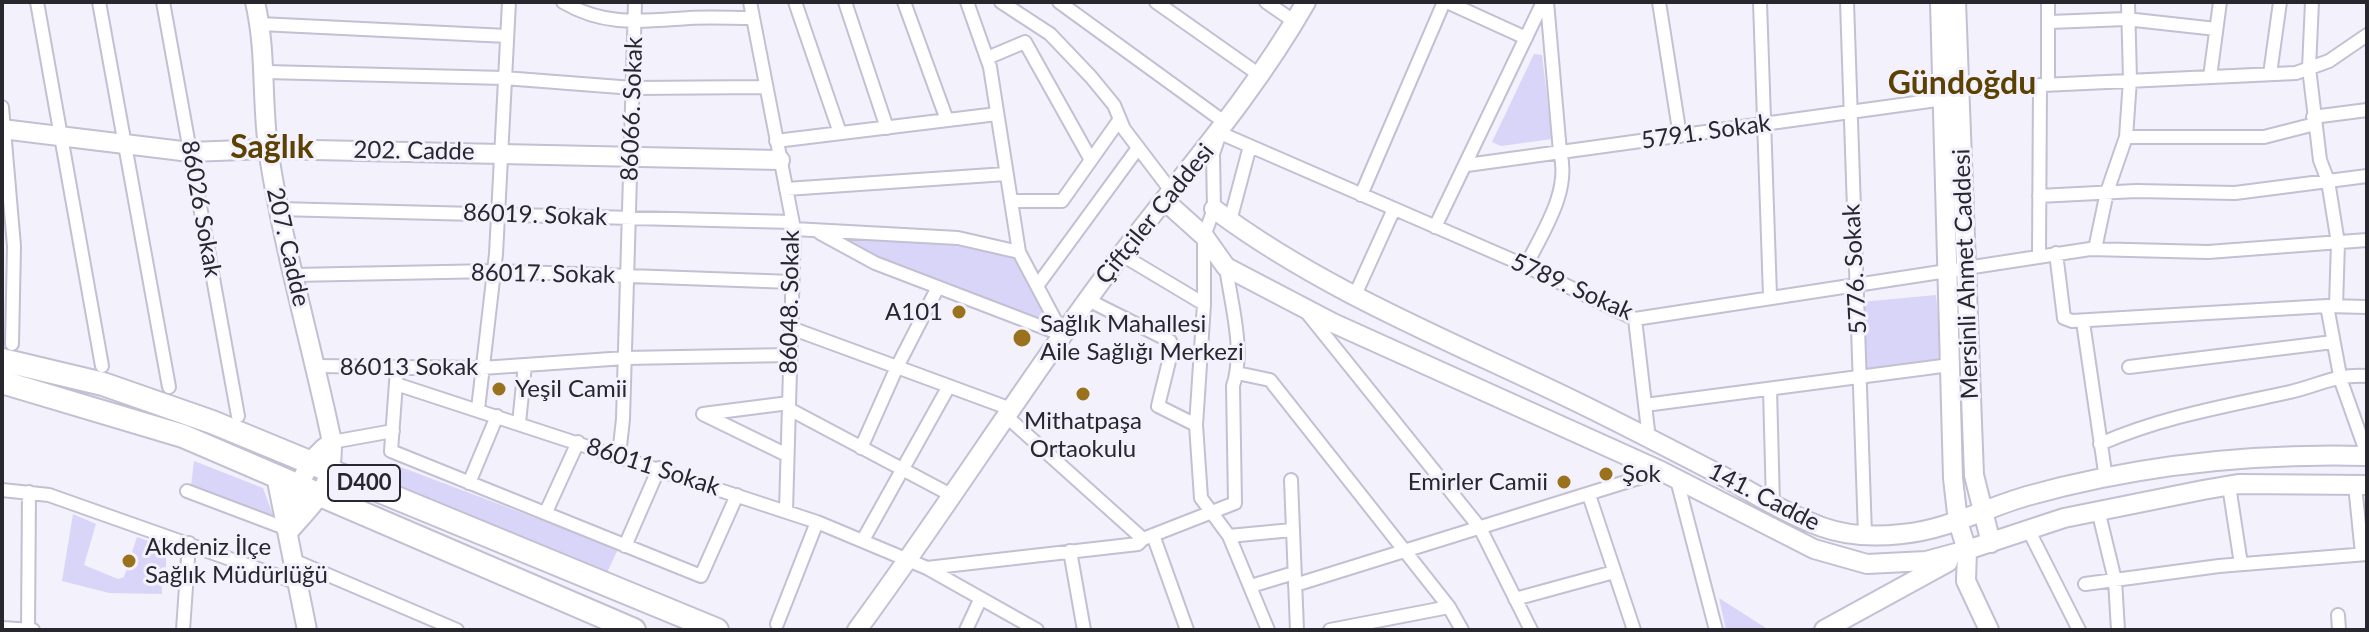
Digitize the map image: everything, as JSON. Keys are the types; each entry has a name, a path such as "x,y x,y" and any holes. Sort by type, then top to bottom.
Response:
{"highway":[{"name":"D400","path":"7,352 152,400 309,461 717,630"},
{"name":"D400","path":"2,382 180,435 634,630"}],"street":[{"path":"37,2 102,366"},
{"path":"99,2 169,387"},
{"name":"86026 Sokak","path":"163,2 238,416"},
{"name":"207. Cadde","path":"255,2 266,72 268,149 278,209 332,442 333,471"},
{"path":"478,409 494,271 509,2"},
{"path":"563,2 583,14 635,23 692,18 752,18"},
{"name":"86066. Sokak","path":"619,455 625,358 635,2"},
{"path":"691,2 692,18"},
{"name":"86048. Sokak","path":"750,2 793,225 786,511"},
{"path":"795,2 840,133"},
{"path":"845,2 887,128"},
{"path":"904,2 947,120"},
{"path":"967,2 987,58 1019,252 1063,335"},
{"path":"1001,2 1050,34 1091,77 1114,105 1168,196"},
{"name":"5789. Sokak","path":"1059,2 1250,146 1526,266 1635,319 1856,283 1946,273 2056,253 2095,249 2208,252 2367,240"},
{"path":"1156,2 1261,76"},
{"path":"1266,2 1295,22"},
{"name":"Çiftçiler Caddesi","path":"857,627 1088,300 1224,128 1261,76 1306,2"},
{"path":"1361,195 1445,2 1526,38"},
{"path":"1435,227 1545,2"},
{"path":"1526,266 1559,195 1565,169 1560,152 1545,2"},
{"path":"1659,2 1680,136"},
{"path":"1760,2 1770,296"},
{"name":"5776. Sokak","path":"1847,2 1848,112 1865,535"},
{"name":"Mersinli Ahmet Caddesi","path":"1940,2 1952,94 1966,268 1974,475 1991,543"},
{"name":"Mersinli Ahmet Caddesi","path":"1956,2 1946,273 1958,522 1967,550"},
{"path":"2039,256 2044,85 2050,22 2048,2"},
{"path":"2095,249 2107,192 2126,137 2130,80 2126,19 2128,2"},
{"path":"2210,77 2220,2"},
{"path":"2270,74 2280,2"},
{"path":"2312,2 2309,68 2314,120 2338,243 2332,306 2333,342 2340,374 2367,455"},
{"path":"2050,22 2126,19 2216,29"},
{"path":"260,24 507,36"},
{"name":"5791. Sokak","path":"1467,165 1848,112 1952,94 2044,85 2296,73 2329,61 2367,35"},
{"path":"987,58 1025,42 1091,160"},
{"path":"266,72 504,78 633,88 766,87"},
{"path":"2,107 8,245 7,352"},
{"path":"2126,137 2264,137 2314,120 2367,110"},
{"path":"778,150 840,133 997,114"},
{"path":"1011,201 1062,201 1120,119"},
{"path":"1224,128 1213,154 1214,209 1204,236 1204,304 1196,425 1201,498 1210,515 1229,536 1268,630"},
{"name":"202. Cadde","path":"4,129 190,152 268,149 631,157 778,150"},
{"path":"1230,221 1250,146"},
{"path":"1037,286 1138,148"},
{"path":"786,189 1006,174"},
{"path":"2039,196 2107,192 2235,193 2367,176"},
{"name":"141. Cadde","path":"1168,196 1204,236 1226,267 1669,476 1814,549 1867,564 1926,561 1967,550"},
{"name":"86019. Sokak","path":"278,209 629,217 793,225 820,233 875,263 1063,335"},
{"name":"141. Cadde","path":"1214,209 1255,240 1355,295 1823,527 1865,535 1904,534 1958,522 2029,496 2186,463 2230,458 2367,455"},
{"path":"1355,295 1394,209"},
{"name":"86019. Sokak","path":"820,233 958,238 1019,252"},
{"path":"2056,253 2064,318 2083,322 2332,306 2367,307"},
{"path":"1122,255 1204,304"},
{"path":"927,568 1138,544 1148,537 1235,503 1233,386 1237,373 1226,267"},
{"name":"86017. Sokak","path":"293,275 494,271 792,282"},
{"path":"861,448 897,367 938,287"},
{"path":"1088,300 1170,341 1172,349 1158,406 1196,425"},
{"path":"1301,305 1480,528 1531,630"},
{"path":"1635,319 1649,439"},
{"path":"2083,322 2106,479"},
{"path":"791,328 949,386 1009,412 1148,537 1187,630"},
{"path":"2129,367 2333,342"},
{"name":"86013 Sokak","path":"316,366 482,368 625,358 790,355"},
{"path":"519,423 525,365"},
{"path":"1645,405 1950,365"},
{"path":"397,369 391,451 701,576 737,495"},
{"path":"1237,373 1270,380 1449,607 1462,630"},
{"path":"2100,444 2141,426 2296,390 2340,374 2367,376"},
{"name":"86011 Sokak","path":"396,384 817,522 907,558 1037,630"},
{"path":"863,540 949,386"},
{"path":"1770,389 1773,504"},
{"path":"787,455 703,414 789,406 951,495"},
{"path":"469,483 497,416"},
{"path":"290,530 299,486 309,461 332,442 393,431"},
{"path":"546,512 578,442"},
{"path":"625,546 659,468"},
{"path":"290,530 321,495 333,471"},
{"path":"276,476 290,530 307,630"},
{"path":"1251,586 1295,579 1589,495 1669,476 1716,630"},
{"path":"1291,480 1297,630"},
{"path":"1824,630 1967,550 2098,510 2229,486 2361,485 2365,554 2241,564 2085,584"},
{"path":"2229,486 2241,564"},
{"path":"2,490 49,495 298,583"},
{"path":"187,491 290,530"},
{"path":"2,628 31,630 29,492"},
{"path":"1589,495 1634,630"},
{"path":"2098,510 2115,580 2118,630"},
{"path":"777,624 817,522"},
{"path":"2028,529 2079,630"},
{"path":"1229,536 1292,530"},
{"path":"183,630 189,543"},
{"path":"1967,550 1966,581 1989,630"},
{"path":"1070,551 1084,630"},
{"path":"293,560 457,630"},
{"path":"1867,564 1882,580 1885,595"},
{"path":"1937,569 1966,581"},
{"path":"1515,599 1614,572"},
{"path":"966,630 980,600"},
{"path":"1330,630 1382,625 1449,607"},
{"path":"2338,615 2339,630"}],"shaded area":[{"path":"1534,54 1542,55 1552,139 1501,146 1492,142"},
{"path":"842,239 957,243 1015,259 1042,311 1039,320 879,258"},
{"path":"1936,295 1943,368 1863,373 1861,302"},
{"path":"194,461 263,488 273,515 195,489 191,485"},
{"path":"390,463 618,549 606,575 384,482"},
{"path":"73,514 96,524 84,565 118,579 124,577 137,537 166,547 166,567 161,568 162,594 109,593 62,581"},
{"path":"1719,598 1769,630 1726,630"}],"place":[{"name":"A101","path":"959,312"},
{"name":"Sağlık Mahallesi Aile Sağlığı Merkezi","path":"1022,338"},
{"name":"Yeşil Camii","path":"499,389"},
{"name":"Mithatpaşa Ortaokulu","path":"1083,394"},
{"name":"Şok","path":"1606,474"},
{"name":"Emirler Camii","path":"1564,482"},
{"name":"Akdeniz İlçe Sağlık Müdürlüğü","path":"129,561"}],"district":[{"name":"Gündoğdu","path":"1962,84"},
{"name":"Sağlık","path":"272,148"}]}
